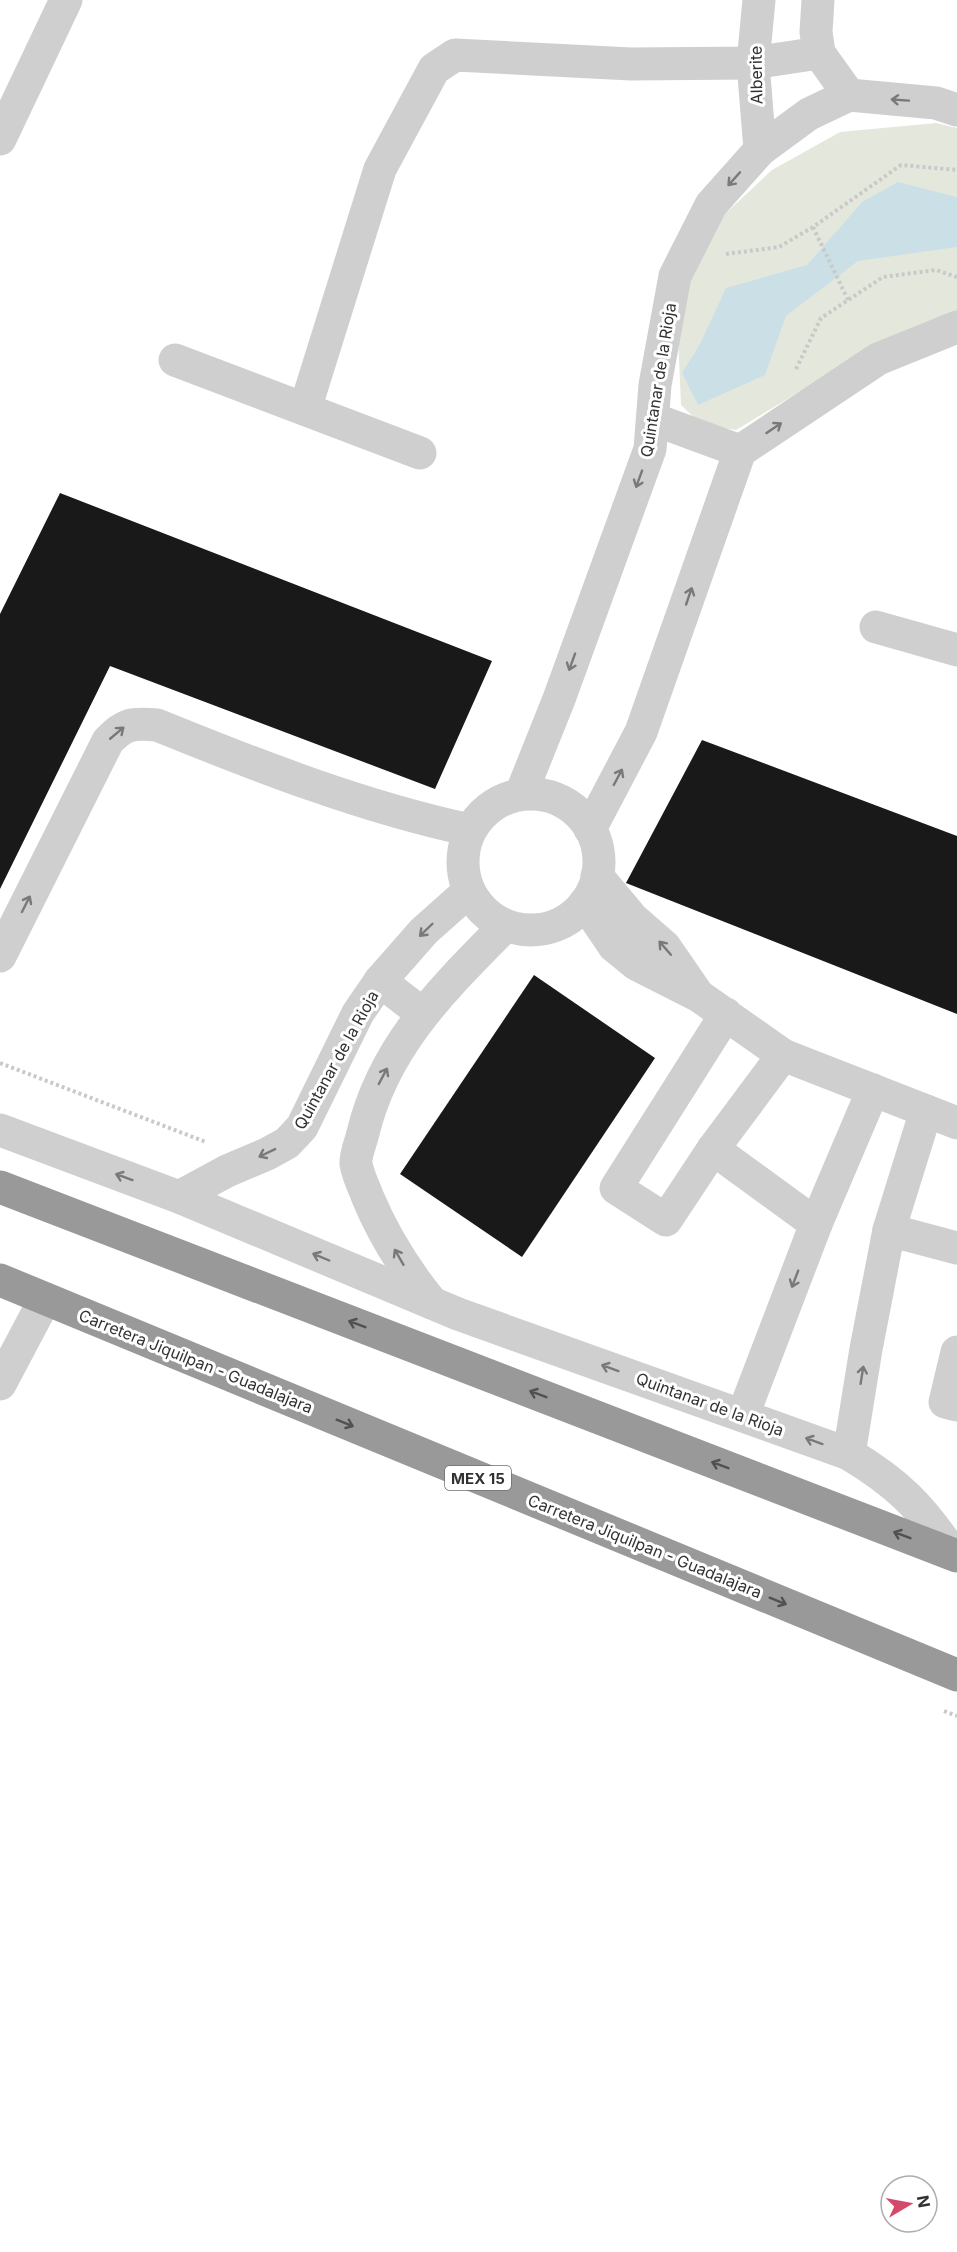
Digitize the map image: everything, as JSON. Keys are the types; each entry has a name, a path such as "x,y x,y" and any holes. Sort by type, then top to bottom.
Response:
{"highway":[{"path":"0,1187 955,1555"},
{"name":"Carretera Jiquilpan - Guadalajara","path":"0,1280 957,1675"}],"street":[{"path":"0,139 66,0"},
{"name":"Alberite","path":"759,0 753,63 760,150"},
{"path":"818,0 816,32 819,53 849,95 936,103 957,110"},
{"path":"304,409 380,169 434,69 455,55 631,64 753,63 819,53"},
{"name":"Quintanar de la Rioja","path":"520,794 559,699 650,449 655,385 675,276 711,205 760,150 809,114 849,95"},
{"path":"590,829 641,732 740,451 878,359 957,327"},
{"path":"175,360 420,453"},
{"path":"653,419 740,451"},
{"path":"876,627 957,650"},
{"path":"0,956 108,741 121,727 137,723 157,725 415,818 470,830"},
{"path":"520,794 541,794 561,800 578,812 590,829 599,860 591,890 569,918 549,928 527,931 505,926 484,911 469,891 463,871 464,850 470,830 483,813 500,800 520,794"},
{"path":"591,890 614,946 636,964 699,996 783,1055 957,1123"},
{"name":"Quintanar de la Rioja","path":"179,1197 287,1143 302,1127 358,1013 380,981 424,930 469,891"},
{"name":"Quintanar de la Rioja","path":"434,1304 415,1282 378,1220 361,1181 356,1162 375,1092 393,1058 436,996 505,926"},
{"path":"380,981 423,1014"},
{"path":"726,1014 616,1188 666,1220 713,1149 783,1055"},
{"path":"743,1415 816,1224 873,1090"},
{"path":"849,1454 889,1230 926,1111"},
{"name":"Quintanar de la Rioja","path":"0,1131 179,1197 434,1304 849,1454 879,1472 907,1495 932,1523 955,1555"},
{"path":"713,1149 816,1224"},
{"path":"889,1230 957,1248"},
{"path":"0,1384 45,1299"},
{"path":"957,1352 945,1402 957,1405"}],"path":[{"path":"724,255 779,247 813,227 901,165 957,170"},
{"path":"813,227 848,300"},
{"path":"795,373 821,318 883,277 936,270 957,277"},
{"path":"0,1063 208,1142"}],"shaded area":[{"path":"936,123 957,128 957,324 874,347 736,430 702,425 681,405 676,291 695,247 727,212 772,170 840,132"},
{"path":"898,182 957,197 957,247 858,261 786,316 765,375 698,405 682,373 700,344 726,288 807,265 862,202"}],"building":[{"path":"60,493 492,661 435,789 110,666 0,889 0,614"},
{"path":"702,740 957,836 957,1014 626,883"},
{"path":"534,975 655,1058 522,1257 400,1174"}]}
